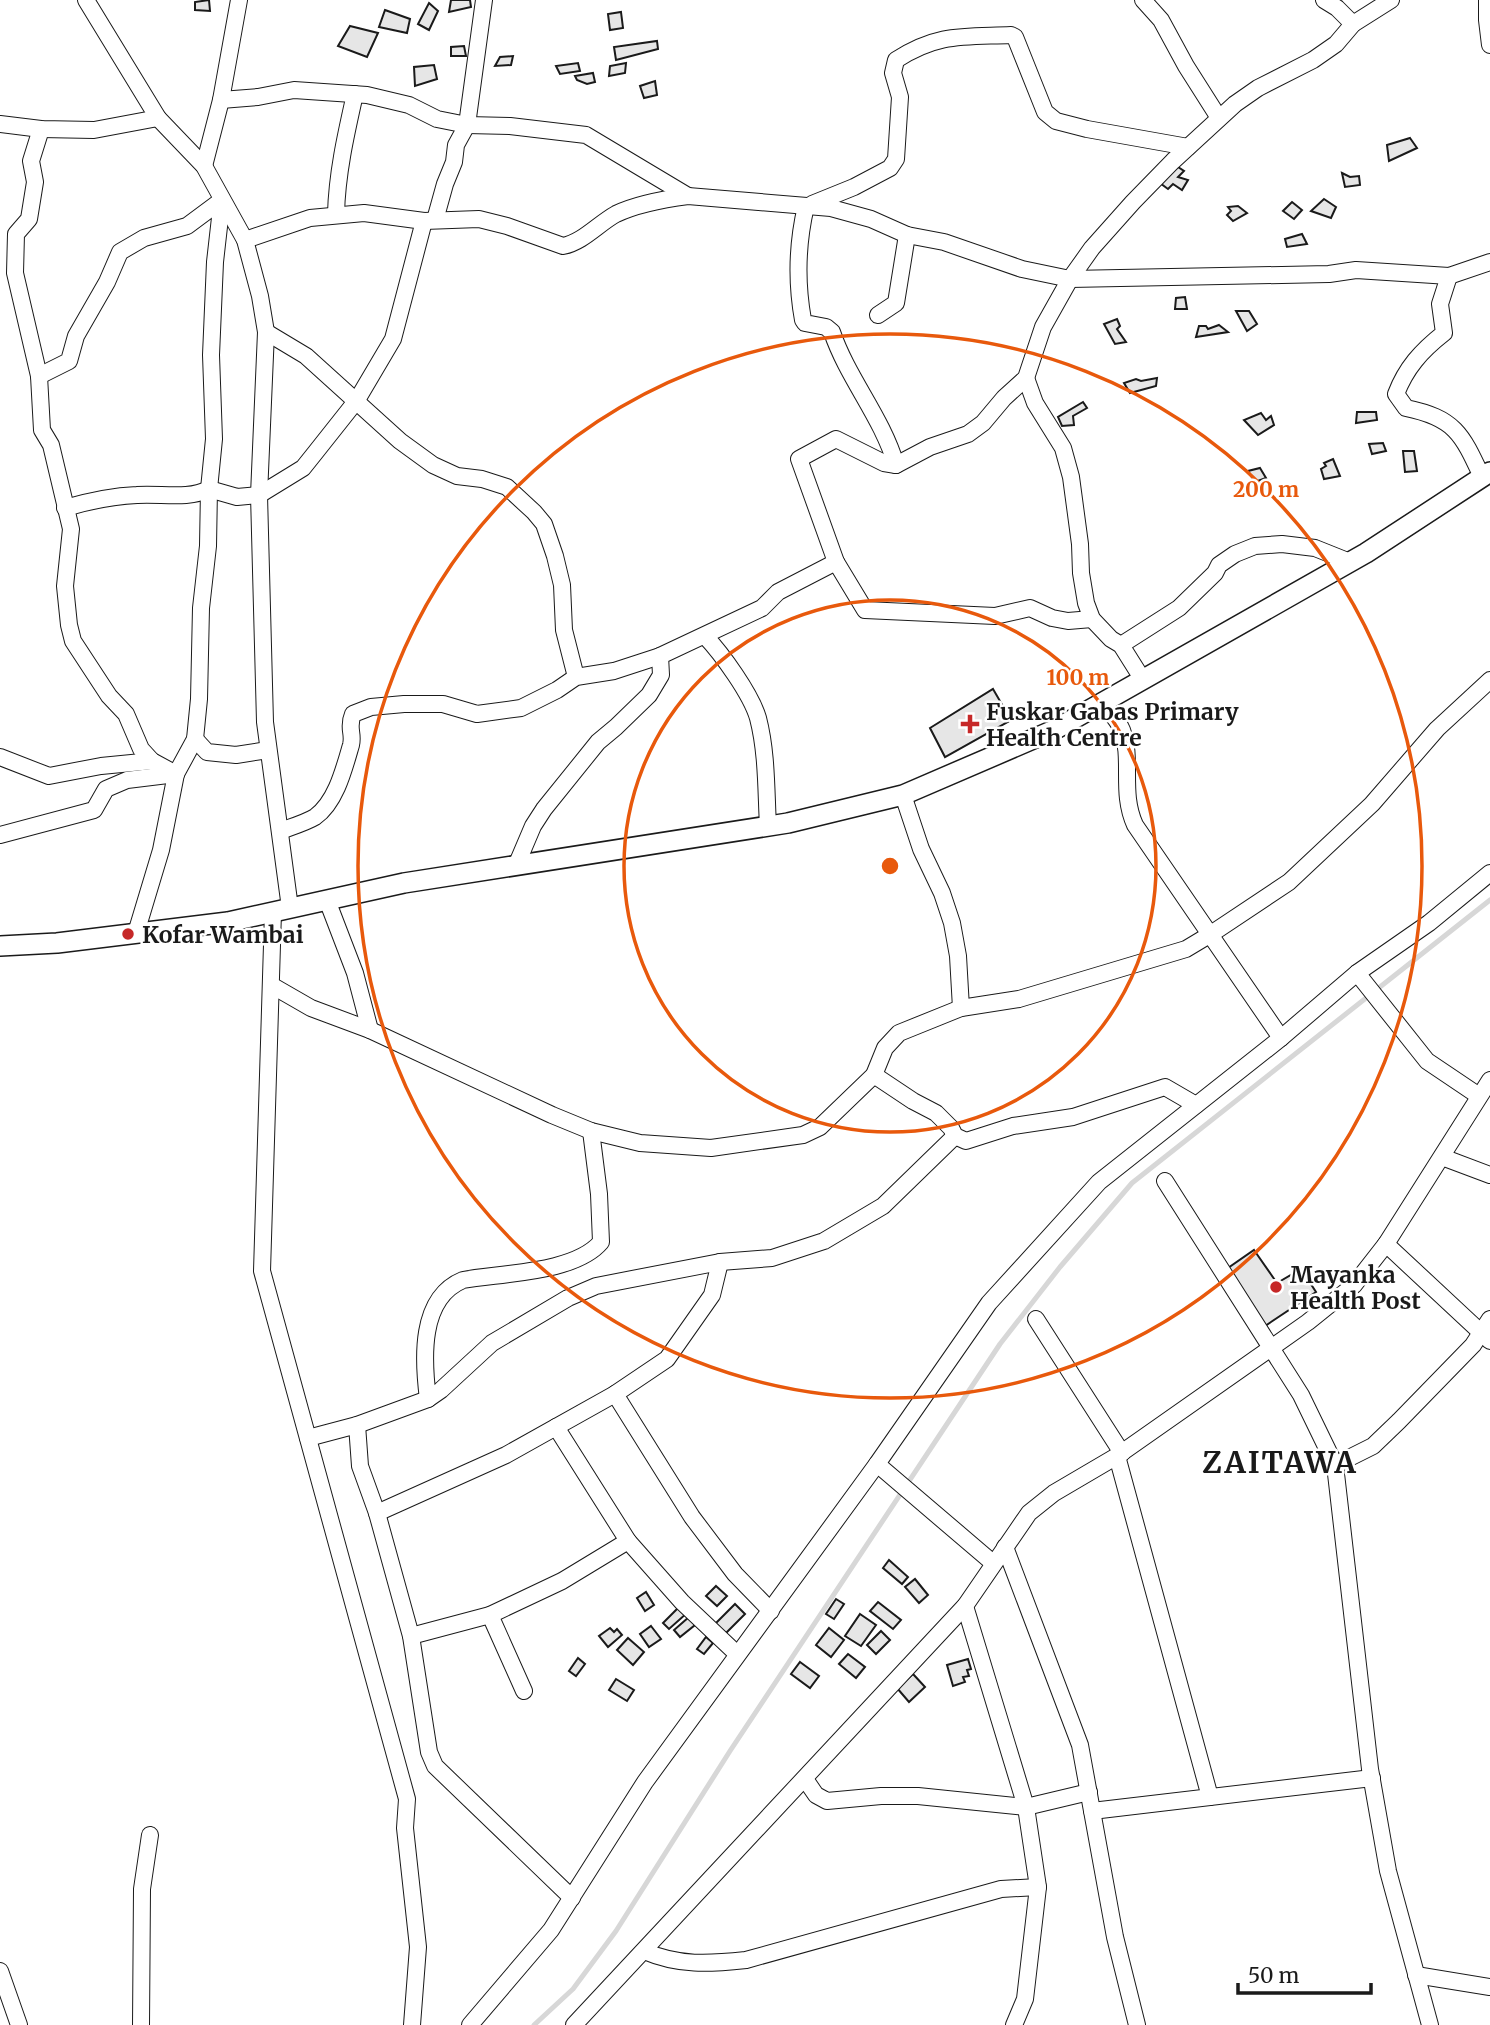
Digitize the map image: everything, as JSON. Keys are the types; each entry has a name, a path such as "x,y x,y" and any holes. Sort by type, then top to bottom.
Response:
{"street":[{"path":"86,0 159,118 204,166 246,240 266,332 259,495 265,722 280,831 282,910 271,985 262,1270 407,1799 405,1828 418,1947 412,2025"},
{"path":"204,166 221,100 239,0"},
{"path":"65,508 100,498 198,495 209,489 237,497 259,495 303,468 357,400 393,339 418,238 430,221 454,162 456,145 467,125 484,0"},
{"path":"1143,0 1161,20 1186,66 1219,117"},
{"path":"1324,0 1337,8 1353,24"},
{"path":"1092,619 1068,621 1052,618 1030,608 995,616 865,610 836,562 799,459 836,439 884,463 896,465 930,447 968,434 983,424 1004,398 1026,378 1043,327 1070,279 1100,239 1188,147 1219,117 1258,88 1313,60 1336,44 1353,24 1391,0"},
{"path":"1488,0 1490,44"},
{"path":"806,206 854,187 890,168 895,159 900,123 900,96 893,73 896,60 929,42 951,36 1015,37 1045,112 1056,121 1087,130 1188,147"},
{"path":"221,100 294,90 355,94 408,105 437,119 467,125 510,126 586,135 688,196"},
{"path":"336,214 343,148 355,94"},
{"path":"0,124 41,130 94,130 159,118"},
{"path":"41,130 31,161 34,182 29,219 16,234 7,276 39,376 42,430 51,445 71,529 65,586 73,640 109,696 126,714 141,749 152,761 176,774"},
{"path":"246,240 310,218 336,214 384,214 430,221 480,219 563,246 572,244 618,213 666,199 688,196 831,208 871,219 907,235 944,242 1022,269 1070,279 1329,274 1356,270 1449,276 1490,262"},
{"path":"39,376 69,361 76,335 107,282 120,252 144,238 187,226 222,200"},
{"path":"136,933 161,850 176,774 195,739 199,699 201,608 208,546 209,489 214,439 211,355 215,262 222,200"},
{"path":"806,206 799,234 798,266 803,320 805,323 826,327 832,332 855,382 889,443 896,465"},
{"path":"878,315 896,303 907,235"},
{"path":"0,946 57,943 228,922 404,883 768,826 840,812 903,795 1054,730 1350,562 1486,475 1451,424 1429,413 1406,408 1396,394 1403,376 1415,358 1444,333 1440,304 1449,276"},
{"path":"266,332 306,356 400,440 433,465 457,475 507,487 544,524 562,585 564,630 576,677"},
{"path":"1026,378 1035,402 1063,448 1071,477 1081,573 1086,603 1092,619 1111,639 1121,645 1143,680"},
{"path":"1121,645 1180,608 1215,573 1219,565 1235,554 1255,546 1282,544 1315,548 1350,562"},
{"path":"280,831 313,818 326,808 333,797 352,742 349,724 353,714 371,707 404,705 443,704 477,715 521,708 576,677 614,671 660,656 705,636 732,620 762,608 779,592 836,562"},
{"path":"705,636 734,674 757,715 765,762 768,826"},
{"path":"516,866 533,826 544,809 598,742 649,695 661,675 660,656"},
{"path":"271,985 311,1008 370,1030 552,1115 591,1130 640,1143 711,1148 803,1135 820,1127 874,1075 885,1048 899,1033 961,1008 1019,999 1186,949 1289,883 1372,804 1437,729 1490,680"},
{"path":"1103,703 1121,727 1125,741 1126,790 1129,812 1135,825 1281,1038"},
{"path":"195,739 207,752 236,754 268,750"},
{"path":"0,757 49,776 101,766 152,761"},
{"path":"0,835 94,810 106,789 127,780 176,774"},
{"path":"903,795 921,849 942,893 952,923 958,956 961,1008"},
{"path":"470,2025 551,1930 645,1782 737,1654 882,1468 989,1303 1099,1182 1361,978 1490,873"},
{"path":"327,900 355,973 370,1030"},
{"path":"1361,978 1427,1061 1479,1096"},
{"path":"874,1075 936,1113 956,1136 970,1141 1013,1126 1073,1117 1165,1087 1196,1105"},
{"path":"574,2025 965,1606 1029,1513 1054,1493 1120,1454 1308,1322 1354,1285 1386,1244 1490,1080"},
{"path":"428,1399 425,1374 426,1333 434,1310 452,1285 463,1280 554,1266 580,1258 601,1242 599,1194 591,1130"},
{"path":"308,1438 357,1425 428,1399 492,1343 568,1298 596,1286 720,1262 772,1258 824,1241 883,1206 956,1136"},
{"path":"1443,1157 1490,1175"},
{"path":"1165,1181 1301,1395 1335,1465 1371,1779 1388,1871 1430,2025"},
{"path":"1335,1465 1373,1446 1487,1331 1386,1244"},
{"path":"377,1513 506,1455 615,1394 667,1359 712,1295 720,1262"},
{"path":"1036,1319 1120,1454 1210,1797"},
{"path":"615,1394 692,1517 735,1574 771,1611"},
{"path":"357,1425 360,1466 377,1513 411,1636 429,1752 435,1766 572,1898"},
{"path":"555,1427 628,1541 682,1602 737,1654"},
{"path":"882,1468 993,1563"},
{"path":"411,1636 490,1615 562,1581 628,1541"},
{"path":"1005,1547 1080,1745 1115,1937 1136,2025"},
{"path":"965,1606 1026,1807 1038,1887 1025,1999 1014,2025"},
{"path":"490,1615 524,1692"},
{"path":"805,1779 816,1796 827,1801 918,1796 1026,1807 1089,1792"},
{"path":"1092,1811 1371,1779"},
{"path":"141,2025 142,1888 150,1835"},
{"path":"644,1951 666,1960 683,1962 715,1964 746,1960 1001,1889 1038,1887"},
{"path":"0,1971 19,2025"},
{"path":"1416,1975 1490,1987"}],"building":[{"path":"209,0 210,11 195,10 195,2"},
{"path":"451,0 470,0 471,7 449,12"},
{"path":"429,3 438,11 429,30 418,24"},
{"path":"385,10 410,19 407,33 379,27"},
{"path":"621,12 623,28 610,30 608,14"},
{"path":"350,26 378,33 367,57 338,46"},
{"path":"657,41 658,49 616,60 614,47"},
{"path":"464,46 466,56 451,56 451,47"},
{"path":"513,56 511,65 495,66 500,57"},
{"path":"578,63 580,71 560,74 556,66"},
{"path":"626,63 625,73 609,76 610,66"},
{"path":"434,65 437,79 415,86 414,67"},
{"path":"593,73 595,82 587,84 577,80 575,76"},
{"path":"655,81 657,95 644,98 640,86"},
{"path":"1410,138 1417,148 1389,161 1387,145"},
{"path":"1175,165 1184,171 1178,177 1188,180 1182,190 1173,184 1168,189 1160,183"},
{"path":"1342,173 1350,177 1359,176 1360,185 1345,187"},
{"path":"1324,199 1336,207 1331,218 1311,211"},
{"path":"1292,202 1302,210 1294,219 1283,211"},
{"path":"1238,206 1247,213 1233,221 1227,215 1231,211 1228,207"},
{"path":"1302,234 1307,244 1287,247 1285,239"},
{"path":"1185,297 1187,309 1175,309 1176,298"},
{"path":"1236,311 1249,311 1257,324 1247,331"},
{"path":"1117,319 1120,326 1117,329 1126,342 1115,344 1104,324"},
{"path":"1219,325 1228,332 1196,337 1199,326 1206,326 1208,329"},
{"path":"1157,378 1156,386 1130,393 1124,383 1136,379 1141,381"},
{"path":"1083,402 1087,408 1073,416 1074,425 1062,426 1058,417"},
{"path":"1357,412 1376,412 1377,420 1356,423"},
{"path":"1261,413 1266,420 1271,416 1274,425 1258,435 1244,420"},
{"path":"1383,443 1386,451 1372,454 1369,444"},
{"path":"1403,451 1414,451 1417,471 1405,472"},
{"path":"1333,459 1340,476 1324,479 1321,469 1326,466 1324,463"},
{"path":"1260,468 1266,478 1255,482 1248,471"},
{"name":"Fuskar Gabas Primary Health Centre","path":"993,689 1011,720 945,757 930,728"},
{"name":"Mayanka Health Post","path":"1254,1250 1277,1283 1301,1269 1316,1292 1265,1326 1228,1268"},
{"path":"889,1560 908,1577 902,1584 883,1568"},
{"path":"915,1579 928,1595 919,1603 905,1587"},
{"path":"716,1586 727,1596 717,1606 706,1596"},
{"path":"646,1592 654,1605 645,1611 637,1598"},
{"path":"836,1599 844,1604 834,1619 826,1614"},
{"path":"878,1602 901,1620 893,1629 870,1611"},
{"path":"735,1604 745,1614 722,1637 712,1627"},
{"path":"680,1606 687,1613 669,1629 663,1623"},
{"path":"860,1614 876,1625 861,1646 845,1636"},
{"path":"689,1617 695,1625 680,1637 674,1630"},
{"path":"651,1626 661,1639 649,1647 640,1634"},
{"path":"610,1628 614,1632 617,1629 622,1635 608,1647 599,1636"},
{"path":"829,1628 844,1640 831,1657 816,1645"},
{"path":"881,1631 890,1640 876,1654 867,1645"},
{"path":"706,1637 713,1643 704,1654 697,1649"},
{"path":"628,1638 644,1652 633,1665 617,1650"},
{"path":"848,1654 865,1667 856,1678 839,1664"},
{"path":"578,1658 585,1664 576,1676 569,1671"},
{"path":"968,1659 971,1669 967,1670 969,1676 963,1677 965,1682 953,1686 947,1665"},
{"path":"800,1662 819,1676 810,1688 791,1674"},
{"path":"913,1674 925,1687 909,1702 897,1688"},
{"path":"616,1679 634,1690 627,1701 609,1690"}],"waterway":[{"path":"534,2025 573,1989 616,1931 730,1751 1000,1344 1060,1267 1132,1183 1490,900"}],"place":[{"name":"Fuskar Gabas Primary Health Centre","path":"970,724"},
{"name":"Kofar Wambai","path":"128,934"},
{"name":"Mayanka Health Post","path":"1276,1287"}],"district":[{"name":"ZAITAWA","path":"1280,1462"}]}
